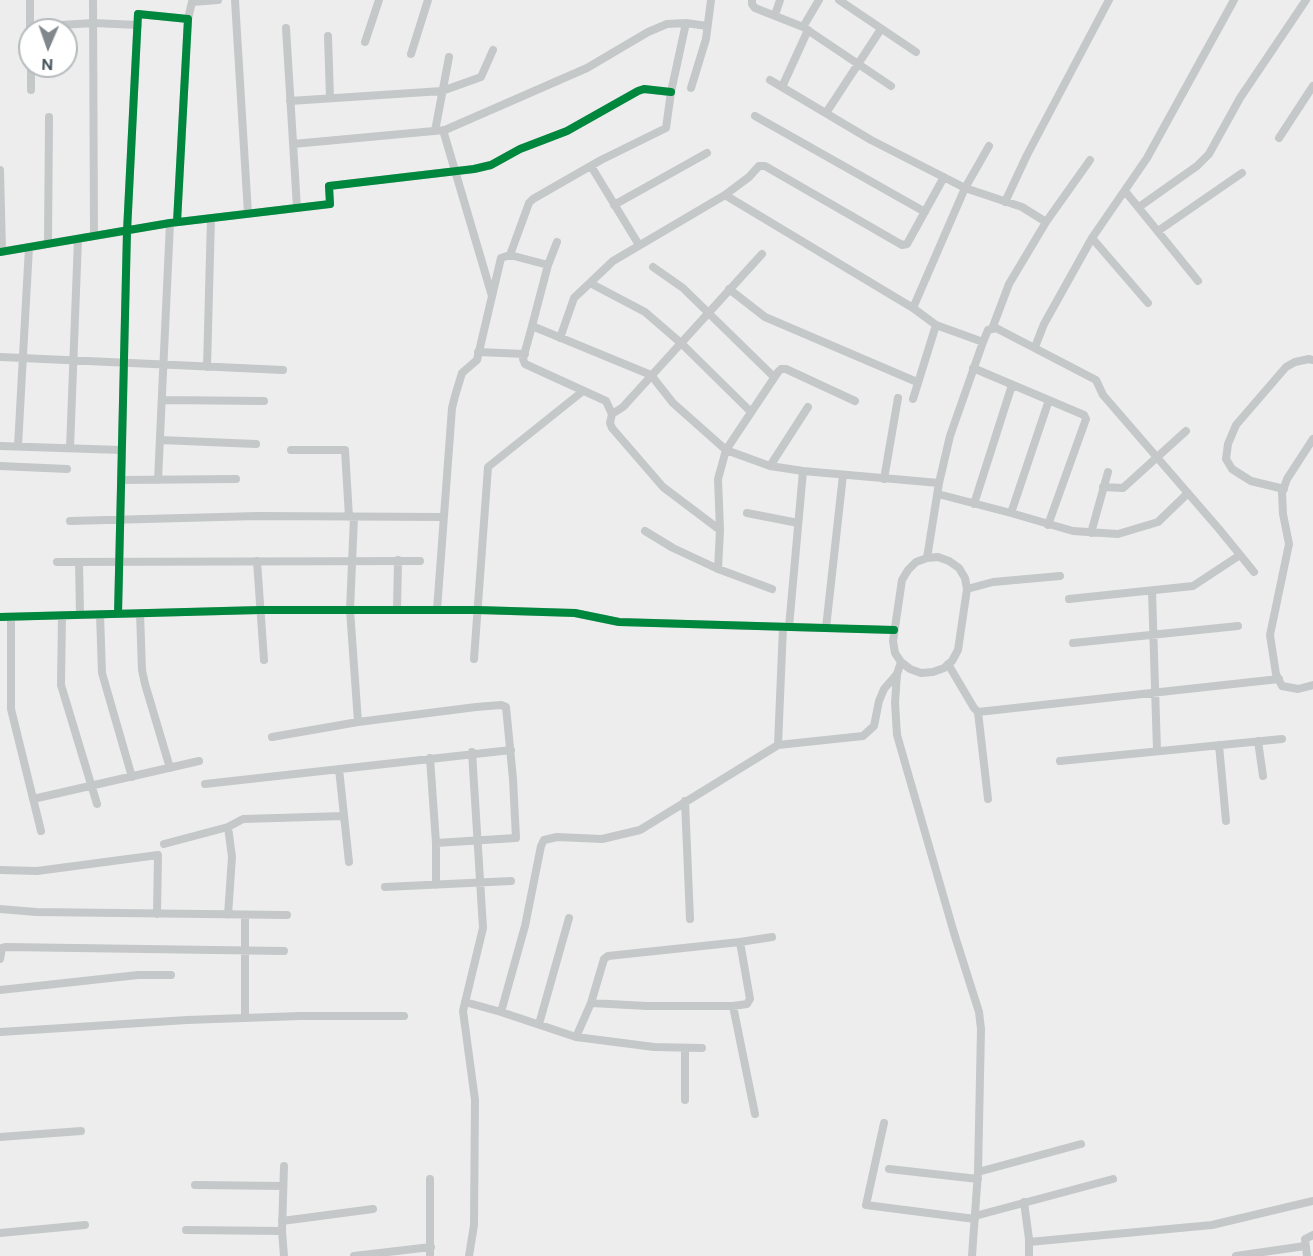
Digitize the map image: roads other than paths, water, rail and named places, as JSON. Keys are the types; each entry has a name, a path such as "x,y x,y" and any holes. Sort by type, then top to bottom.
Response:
{"street":[{"path":"30,0 30,18"},
{"path":"93,0 94,236"},
{"path":"158,480 163,365 188,19 192,2 218,0"},
{"path":"235,0 248,214"},
{"path":"365,42 379,0"},
{"path":"411,54 428,0"},
{"path":"691,88 706,39 711,0"},
{"path":"752,0 755,8 806,28 891,86"},
{"path":"775,15 780,0"},
{"path":"782,87 819,0"},
{"path":"839,0 916,52"},
{"path":"1005,202 1027,154 1108,0"},
{"path":"1035,347 1044,324 1092,238 1147,158 1234,0"},
{"path":"1139,207 1197,166 1209,154 1240,98 1306,0"},
{"path":"118,614 127,231 138,14 188,19"},
{"path":"293,144 439,130 587,68 667,24 686,23 707,26"},
{"path":"510,255 529,203 533,199 666,128 670,92 686,23"},
{"path":"78,24 138,25"},
{"path":"286,28 297,208"},
{"path":"826,113 881,29"},
{"path":"328,36 330,98"},
{"path":"290,100 442,91 481,77 493,50"},
{"path":"449,57 442,91 439,130 454,170 492,297"},
{"path":"31,78 31,90"},
{"path":"770,80 871,140 965,188 1022,207 1046,222"},
{"path":"1279,138 1313,86"},
{"path":"0,170 1,251 174,223 330,204 329,186 491,165 520,149 567,131 638,91 645,89 670,92"},
{"path":"755,116 925,212"},
{"path":"48,244 49,117"},
{"path":"912,308 965,188 990,146"},
{"path":"614,205 707,153"},
{"path":"992,329 1009,284 1046,222 1090,160"},
{"path":"591,166 639,245"},
{"path":"560,338 570,304 614,261 725,195 749,177 759,166 765,166 902,244 907,244 944,177"},
{"path":"1158,231 1242,172"},
{"path":"1125,191 1198,281"},
{"path":"725,195 912,308 936,325 982,342"},
{"path":"207,367 211,218"},
{"path":"1092,238 1148,303"},
{"path":"70,448 78,239"},
{"path":"557,242 548,265 524,359 529,367 606,401 612,414 610,423 612,428 663,487 720,530"},
{"path":"18,446 29,248"},
{"path":"612,414 623,407 762,254"},
{"path":"437,610 453,402 462,373 474,364 501,258 510,255 548,265"},
{"path":"653,267 683,288 774,377"},
{"path":"590,283 645,312 682,344 751,412"},
{"path":"729,289 765,317 918,382"},
{"path":"913,399 936,325"},
{"path":"532,326 651,375 673,403 726,450 770,466 939,483"},
{"path":"927,558 939,483 950,436 982,342 988,330 996,328 1096,380 1102,395 1254,572"},
{"path":"478,352 525,354"},
{"path":"0,357 283,370"},
{"path":"1284,489 1251,481 1232,469 1226,459 1228,444 1236,425 1286,368 1295,362 1313,360"},
{"path":"973,368 1084,415 1086,419 1048,525"},
{"path":"718,569 720,530 718,479 726,450 774,377 782,369 786,369 855,401"},
{"path":"974,504 1012,385"},
{"path":"474,659 488,467 583,391"},
{"path":"884,479 898,398"},
{"path":"162,400 264,401"},
{"path":"1011,513 1049,400"},
{"path":"770,466 808,407"},
{"path":"1103,487 1123,488 1186,431"},
{"path":"160,440 256,444"},
{"path":"1313,440 1287,479 1284,489 1283,514 1288,544 1270,635 1270,647 1282,686 1291,689 1313,685"},
{"path":"0,446 121,450"},
{"path":"291,450 345,450 351,517 350,610 358,722"},
{"path":"0,466 67,469"},
{"path":"778,745 786,627 803,471"},
{"path":"1091,533 1107,472"},
{"path":"826,628 843,475"},
{"path":"121,480 236,479"},
{"path":"938,494 1073,531 1118,534 1158,522 1188,493"},
{"path":"747,513 798,523"},
{"path":"70,521 258,516 443,517"},
{"path":"645,531 673,548 718,569 772,589"},
{"path":"1069,599 1193,586 1240,555"},
{"path":"938,557 950,561 965,578 967,589 957,650 944,668 921,673 901,662 895,652 893,641 902,580 916,562 927,558 938,557"},
{"path":"397,610 398,560"},
{"path":"257,561 264,660"},
{"path":"57,562 420,561"},
{"path":"79,562 80,615"},
{"path":"967,589 993,582 1060,576"},
{"path":"1152,591 1157,751"},
{"path":"0,617 260,610 478,610 575,613 619,622 894,630"},
{"path":"140,613 143,677 170,768"},
{"path":"100,614 102,673 132,777"},
{"path":"62,615 61,685 97,804"},
{"path":"11,616 11,709 41,831"},
{"path":"1073,643 1238,626"},
{"path":"901,662 897,674 895,703 897,735 979,1012 981,1029 978,1175 972,1256"},
{"path":"948,664 978,712 988,799"},
{"path":"501,1012 525,926 544,840 557,837 602,839 640,830 778,745 863,736 874,726 884,689 897,674"},
{"path":"978,712 1279,679"},
{"path":"272,737 358,722 501,705 506,707 516,838 436,843"},
{"path":"1060,761 1282,739"},
{"path":"1258,741 1263,776"},
{"path":"1219,745 1226,821"},
{"path":"205,784 472,752 511,750"},
{"path":"469,1256 474,1224 475,1100 463,1011 483,928 472,752"},
{"path":"430,758 436,843 436,885"},
{"path":"33,799 200,761"},
{"path":"339,769 349,862"},
{"path":"685,801 690,919"},
{"path":"164,844 228,827 243,819 344,816"},
{"path":"228,827 232,856 228,915"},
{"path":"0,870 38,871 158,855 157,914"},
{"path":"385,887 511,881"},
{"path":"0,909 36,912 287,915"},
{"path":"245,915 245,1018"},
{"path":"538,1024 569,918"},
{"path":"576,1037 591,1003 604,959 608,956 772,937"},
{"path":"591,1003 647,1006 747,1004 750,999 740,942"},
{"path":"0,958 2,948 6,947 284,951"},
{"path":"0,990 138,975 171,975"},
{"path":"465,1002 576,1037 654,1047 702,1048"},
{"path":"733,1006 755,1114"},
{"path":"0,1032 245,1018 404,1016"},
{"path":"685,1048 685,1100"},
{"path":"884,1123 866,1205 975,1218 1024,1202 1113,1179"},
{"path":"0,1137 81,1131"},
{"path":"889,1169 978,1175 1081,1144"},
{"path":"284,1166 282,1226 284,1256"},
{"path":"354,1256 431,1252 430,1179"},
{"path":"195,1185 284,1186"},
{"path":"1029,1242 1212,1225 1313,1201"},
{"path":"1024,1202 1029,1256"},
{"path":"186,1230 282,1226 373,1209"},
{"path":"0,1233 85,1225"},
{"path":"1307,1256 1305,1239 1313,1235"},
{"path":"1236,1256 1266,1254 1305,1246"}]}
